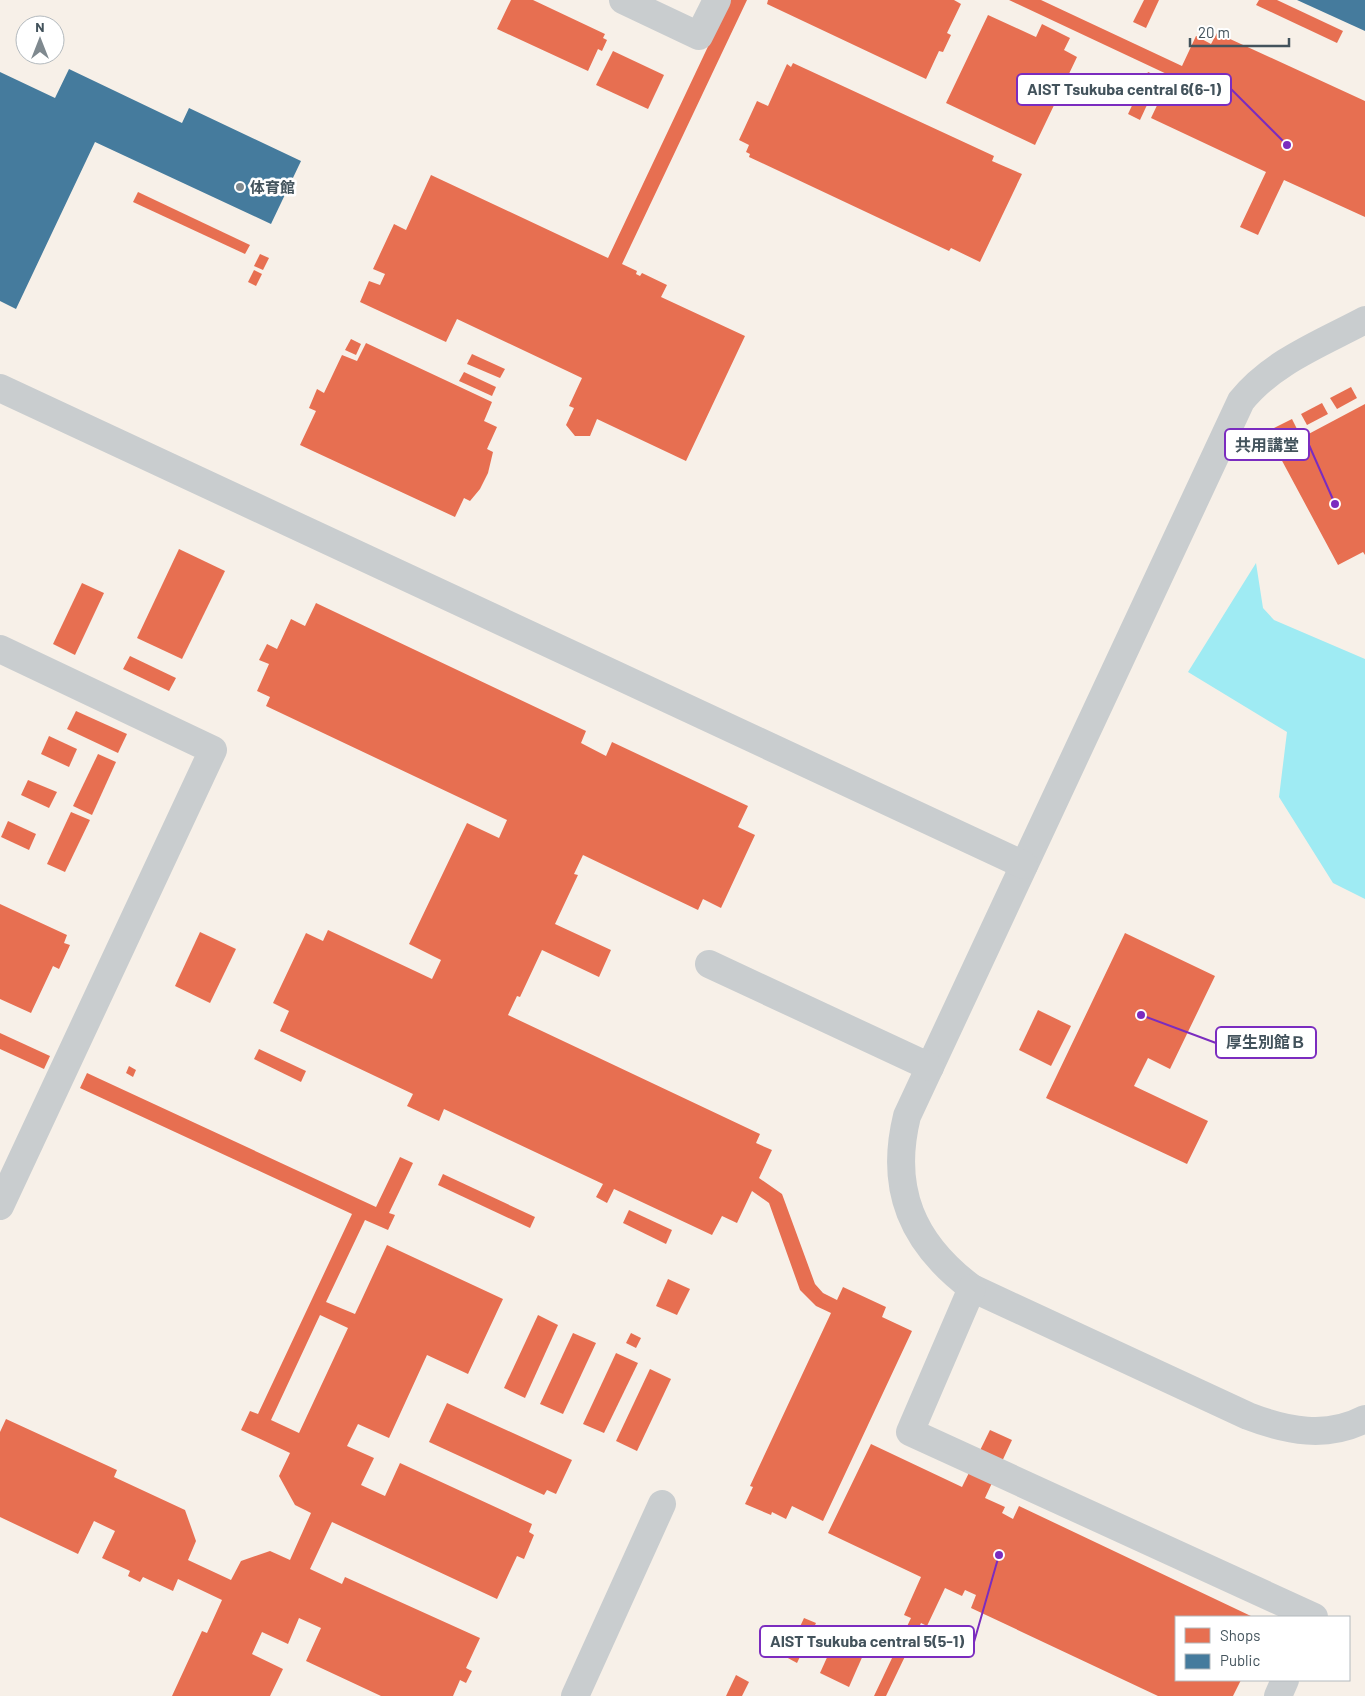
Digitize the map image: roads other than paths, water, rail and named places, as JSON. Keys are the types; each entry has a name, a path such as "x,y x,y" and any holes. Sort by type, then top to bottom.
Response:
{"lane":[{"path":"624,0 699,36 716,0"},
{"path":"1365,320 1277,368 1254,384 1241,402 907,1116 900,1142 900,1176 906,1205 917,1227 939,1259 952,1273 972,1288 1248,1416 1277,1427 1299,1431 1327,1431 1352,1426 1365,1419"},
{"path":"0,388 1024,865"},
{"path":"0,649 213,750 0,1206"},
{"path":"709,964 930,1067"},
{"path":"972,1288 910,1432 1312,1616"},
{"path":"575,1696 662,1504"},
{"path":"1278,1696 1285,1681"}],"water":[{"path":"1256,563 1263,608 1274,620 1365,659 1365,899 1333,883 1279,797 1287,732 1188,672"}],"place":[{"name":"AIST Tsukuba central 6(6-1)","path":"1287,145"},
{"name":"体育館","path":"240,187"},
{"name":"共用講堂","path":"1335,504"},
{"name":"厚生別館Ｂ","path":"1141,1015"},
{"name":"AIST Tsukuba central 5(5-1)","path":"999,1555"}]}
